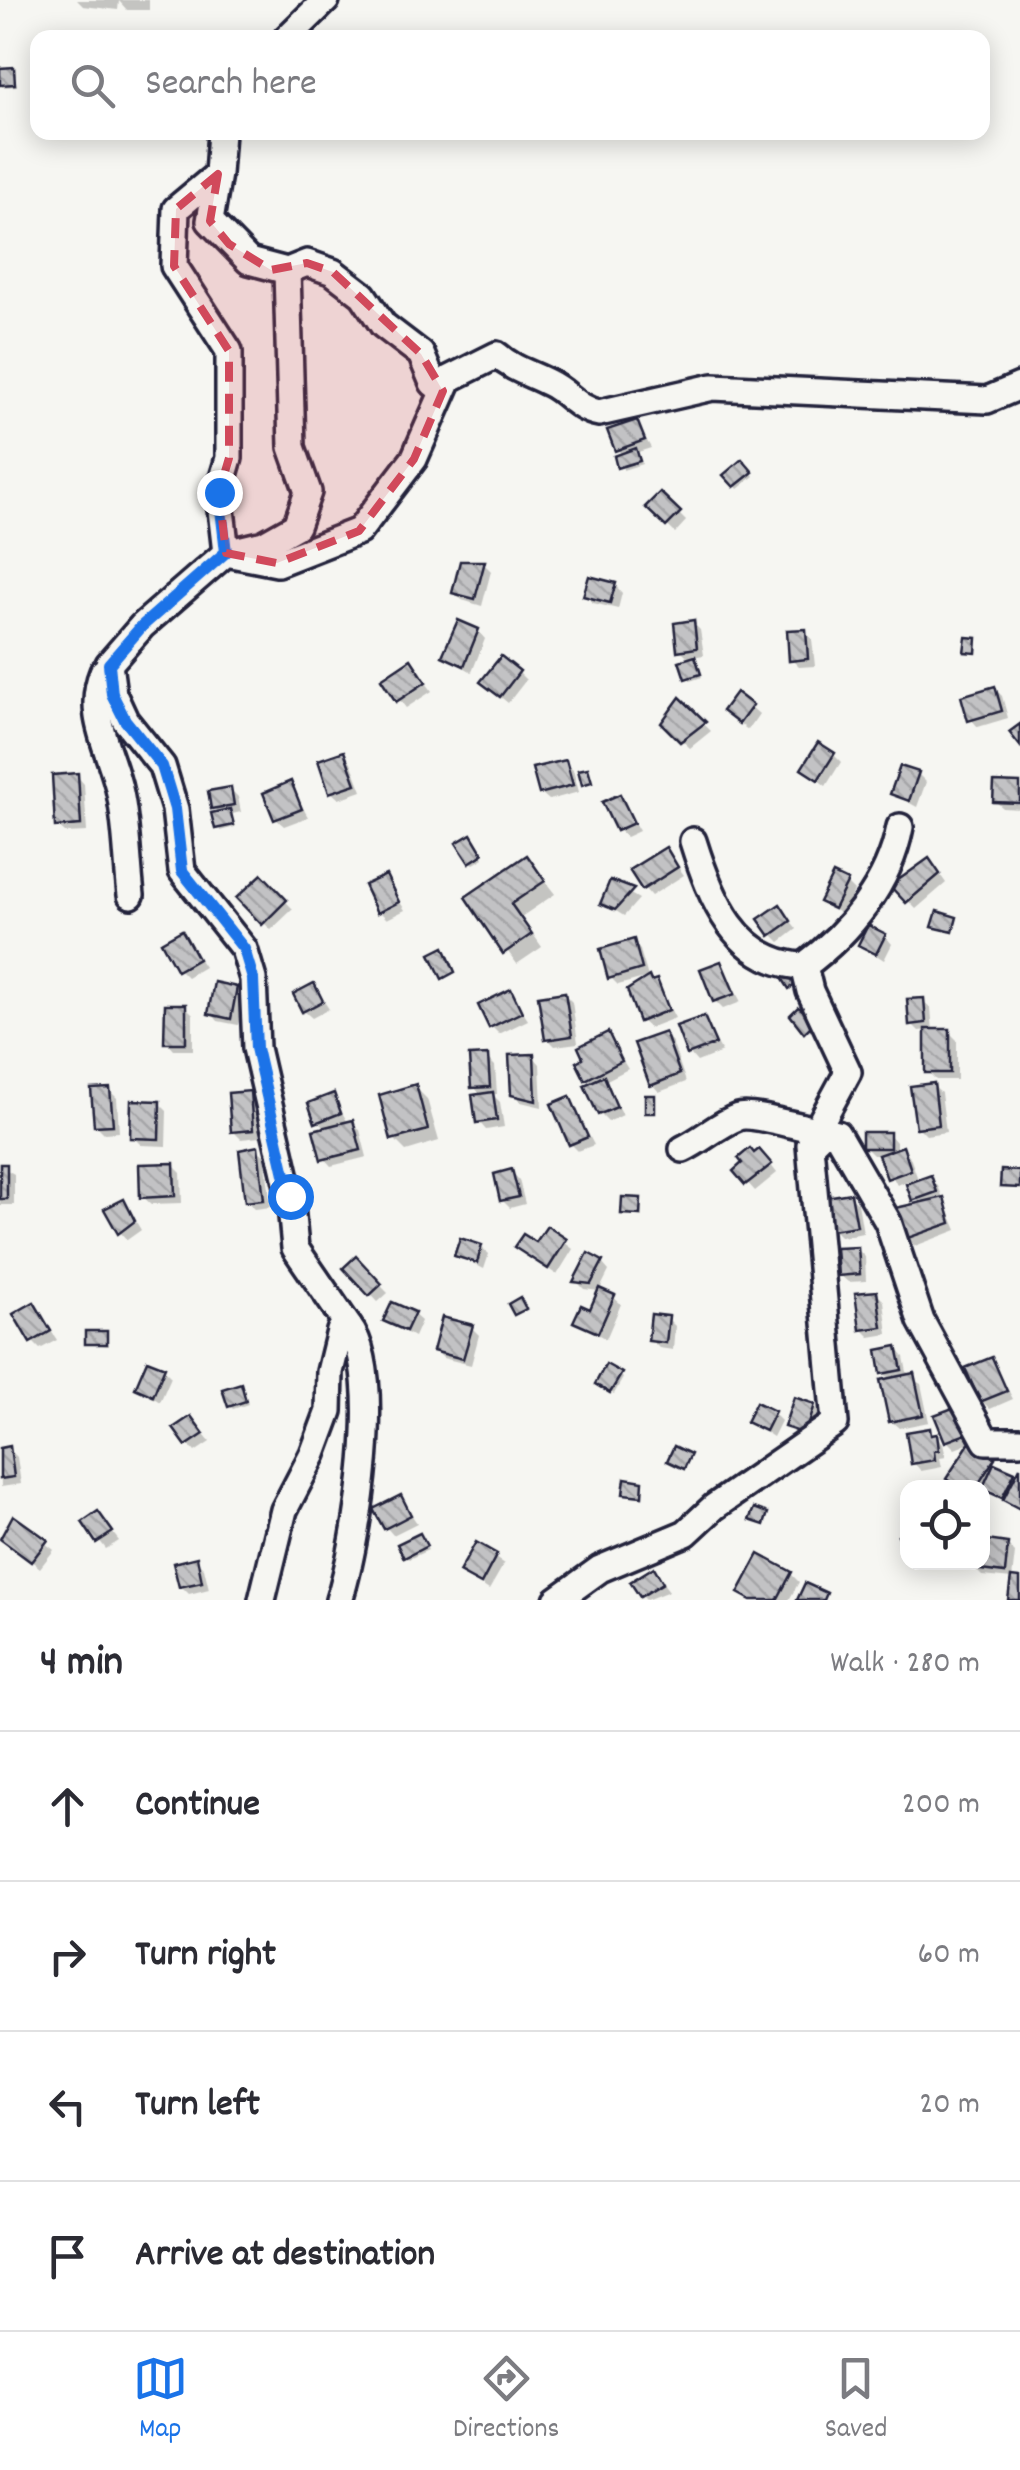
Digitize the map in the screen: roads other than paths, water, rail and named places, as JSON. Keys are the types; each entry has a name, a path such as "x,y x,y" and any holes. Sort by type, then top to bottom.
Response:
{"street":[{"path":"295,30 326,0"},
{"path":"220,140 210,221 248,260 288,271 307,263 333,272 363,295 383,325 421,354 433,383 444,391"},
{"path":"218,174 176,209 174,266 229,352 229,458 219,492 226,552"},
{"path":"131,895 120,791 104,750 97,710 101,676 142,626 226,552 264,544 296,526 308,492 292,446 288,271"},
{"path":"226,552 277,563 359,531 414,459 448,379 497,355 516,371 552,384 584,410 599,414 713,387 987,400 1020,386"},
{"path":"109,664 112,694 125,720 162,766 175,809 182,871 244,949 253,979 256,1048 290,1196 294,1248 356,1334 364,1383 366,1469 339,1600"},
{"path":"693,841 704,876 734,935 777,965 804,966 840,940 872,896 894,860 900,827"},
{"path":"804,966 848,1072 822,1120 824,1131"},
{"path":"683,1148 736,1118 752,1114 784,1126 837,1134 888,1222 921,1321 986,1440 1020,1441"},
{"path":"557,1600 600,1569 686,1533 714,1507 835,1423 810,1145 824,1131"},
{"path":"262,1600 284,1510 314,1454 328,1411 330,1372 340,1331 350,1327"}]}
